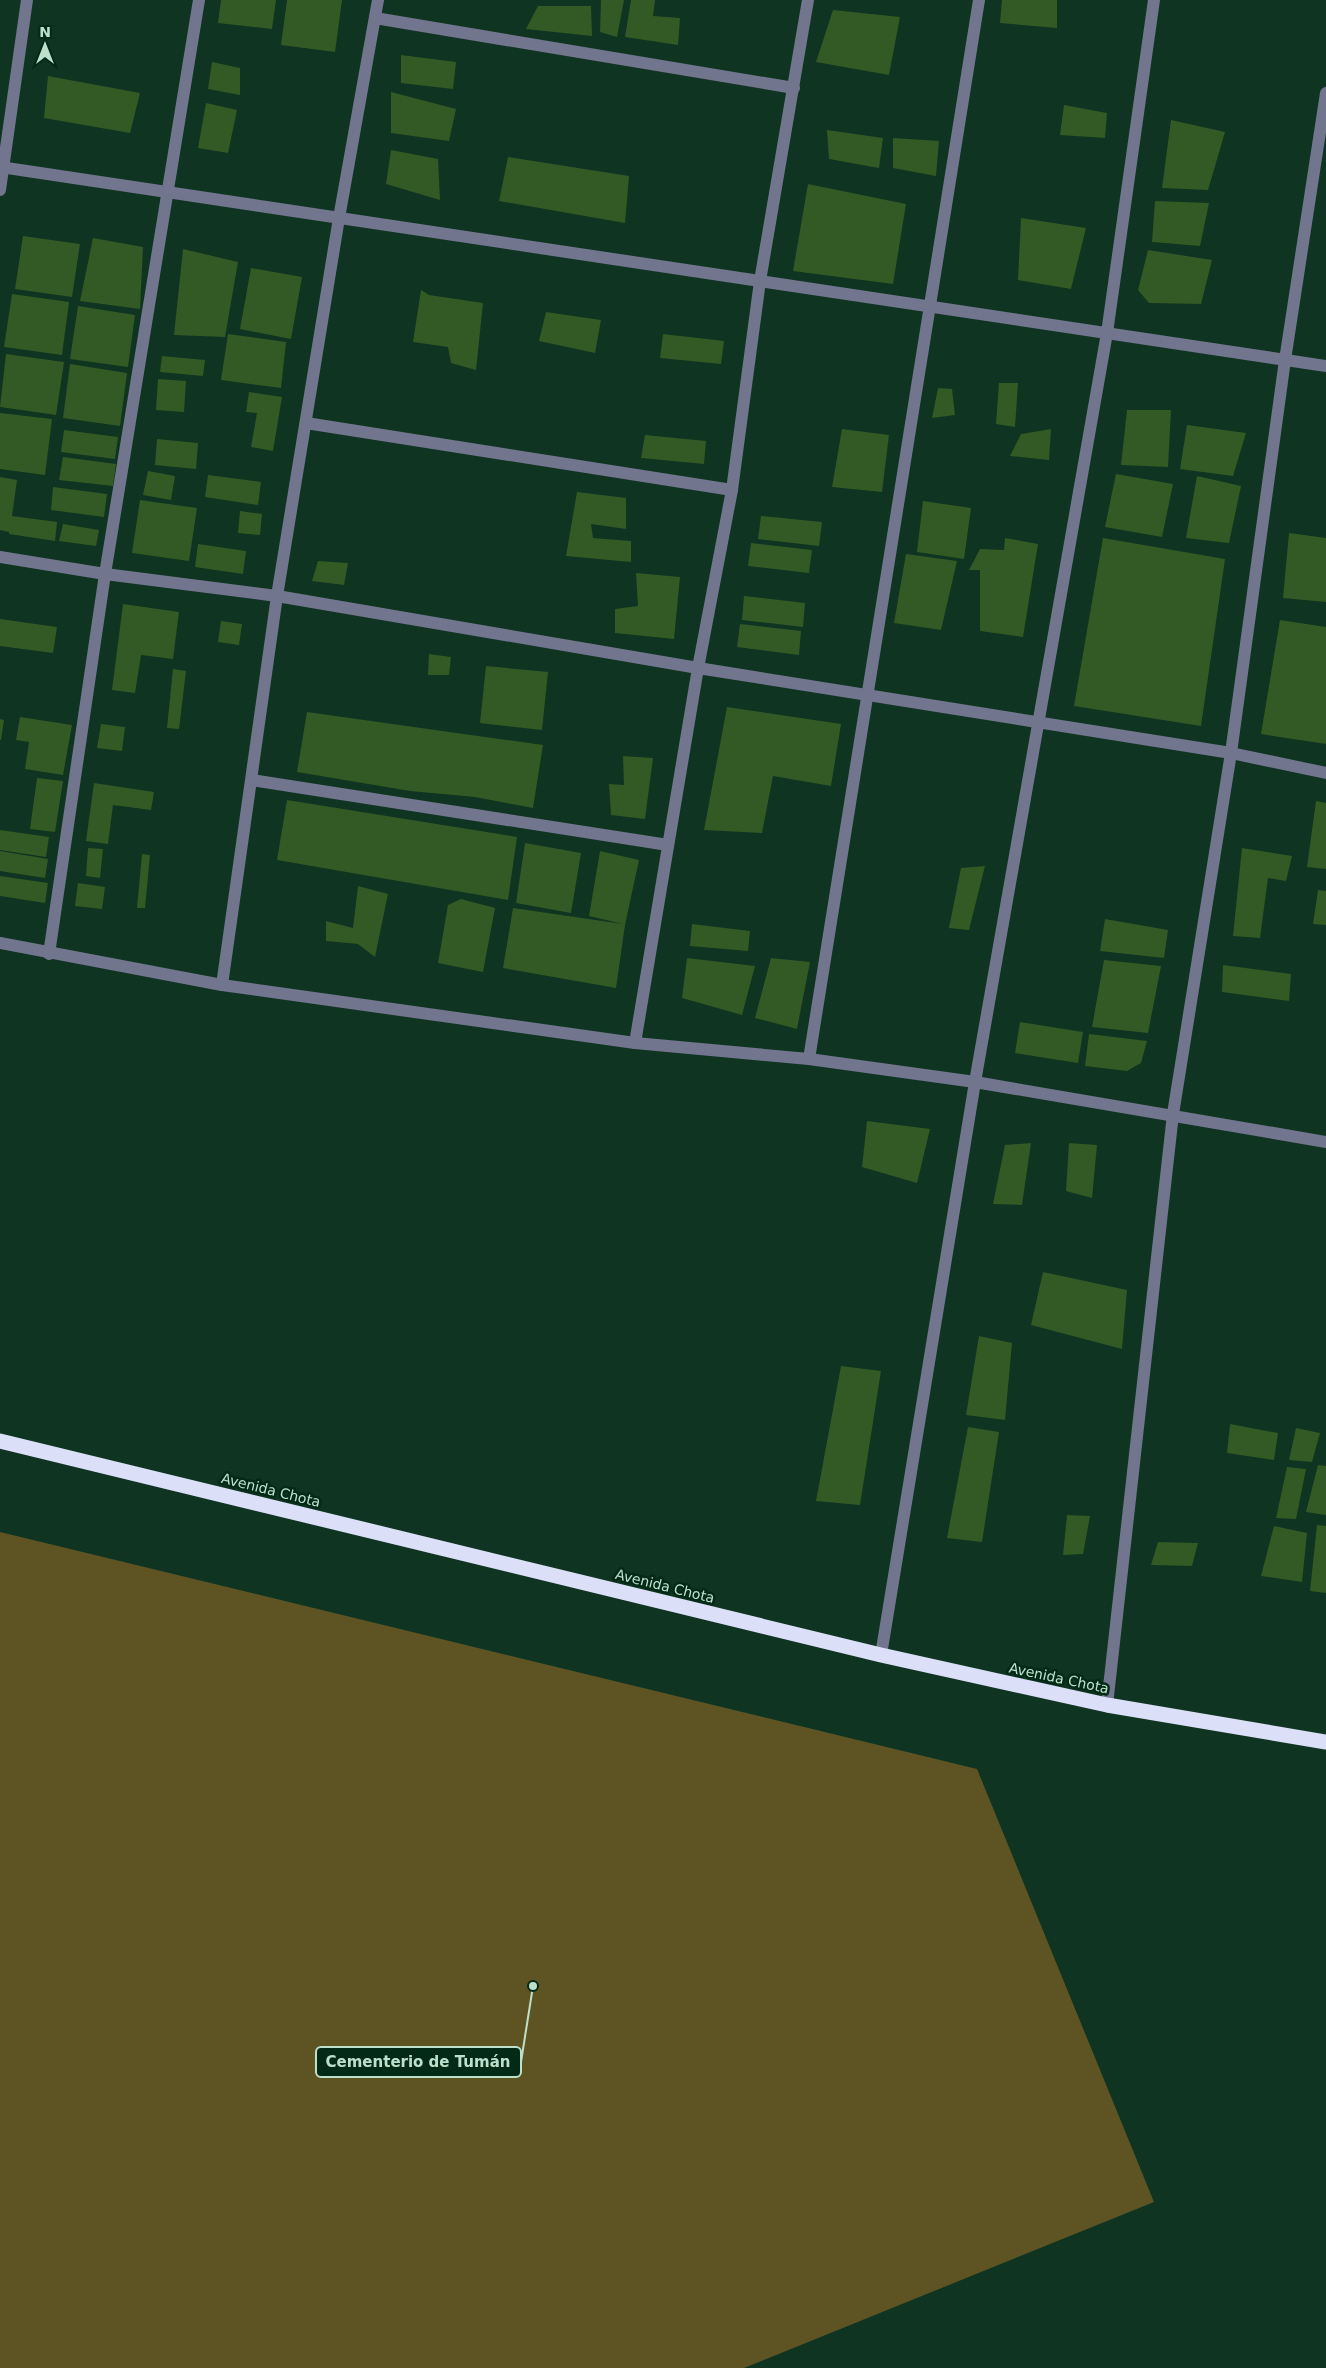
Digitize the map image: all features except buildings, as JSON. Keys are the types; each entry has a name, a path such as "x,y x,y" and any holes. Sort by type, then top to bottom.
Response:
{"highway":[{"name":"Avenida Chota","path":"0,1441 881,1655 1106,1705 1326,1742"}],"street":[{"path":"0,190 27,0"},
{"path":"49,954 105,574 199,0"},
{"path":"222,985 278,596 339,218 378,0"},
{"path":"635,1043 698,668 732,490 760,281 808,0"},
{"path":"809,1059 928,306 979,0"},
{"path":"881,1655 975,1082 1040,722 1107,333 1154,0"},
{"path":"375,18 794,88"},
{"path":"1106,1705 1173,1114 1231,753 1285,360 1326,93"},
{"path":"2,167 1326,366"},
{"path":"306,422 732,490"},
{"path":"0,557 105,574 278,596 698,668 1231,753 1326,773"},
{"path":"252,780 668,845"},
{"path":"0,943 49,954 222,985 635,1043 809,1059 975,1082 1173,1114 1326,1142"}],"shaded area":[{"path":"0,1532 977,1769 1154,2202 744,2368 0,2368"}],"place":[{"name":"Cementerio de Tumán","path":"533,1986"}]}
